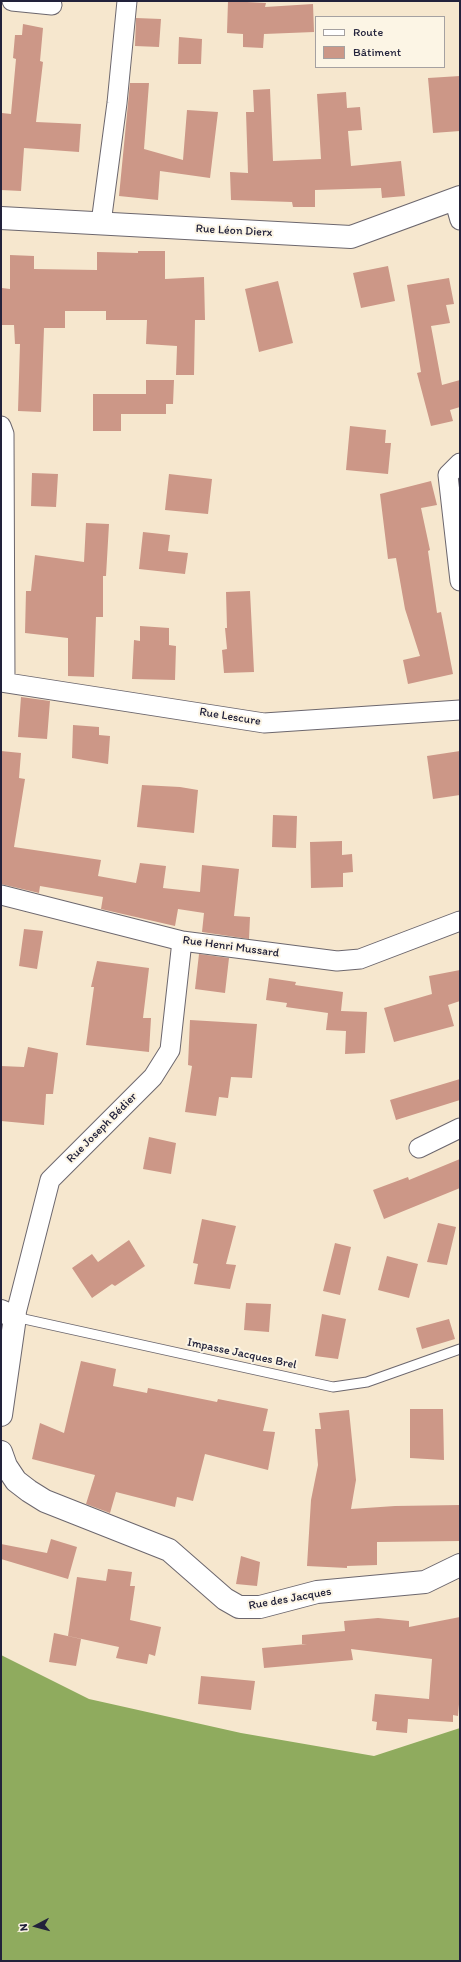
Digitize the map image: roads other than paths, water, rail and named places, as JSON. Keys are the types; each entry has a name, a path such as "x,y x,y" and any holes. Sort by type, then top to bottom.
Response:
{"street":[{"path":"12,1 52,5"},
{"path":"101,223 117,103 127,1"},
{"path":"457,198 460,220"},
{"name":"Rue Léon Dierx","path":"1,218 351,237 457,198"},
{"path":"1,426 4,434 3,682"},
{"path":"460,463 448,475 460,581"},
{"name":"Rue Lescure","path":"3,682 264,723 460,710"},
{"name":"Rue Henri Mussard","path":"1,895 182,941 337,962 360,959 460,921"},
{"name":"Rue Joseph Bédier","path":"8,1314 50,1180 153,1077 170,1050 182,941"},
{"path":"419,1148 460,1128"},
{"path":"1,1415 8,1314"},
{"name":"Rue des Jacques","path":"1,1452 6,1466 16,1481 29,1491 45,1501 169,1550 225,1599 239,1607 260,1607 317,1592 425,1582 460,1565"}],"lane":[{"name":"Impasse Jacques Brel","path":"8,1314 333,1387 367,1382 460,1349"}]}
